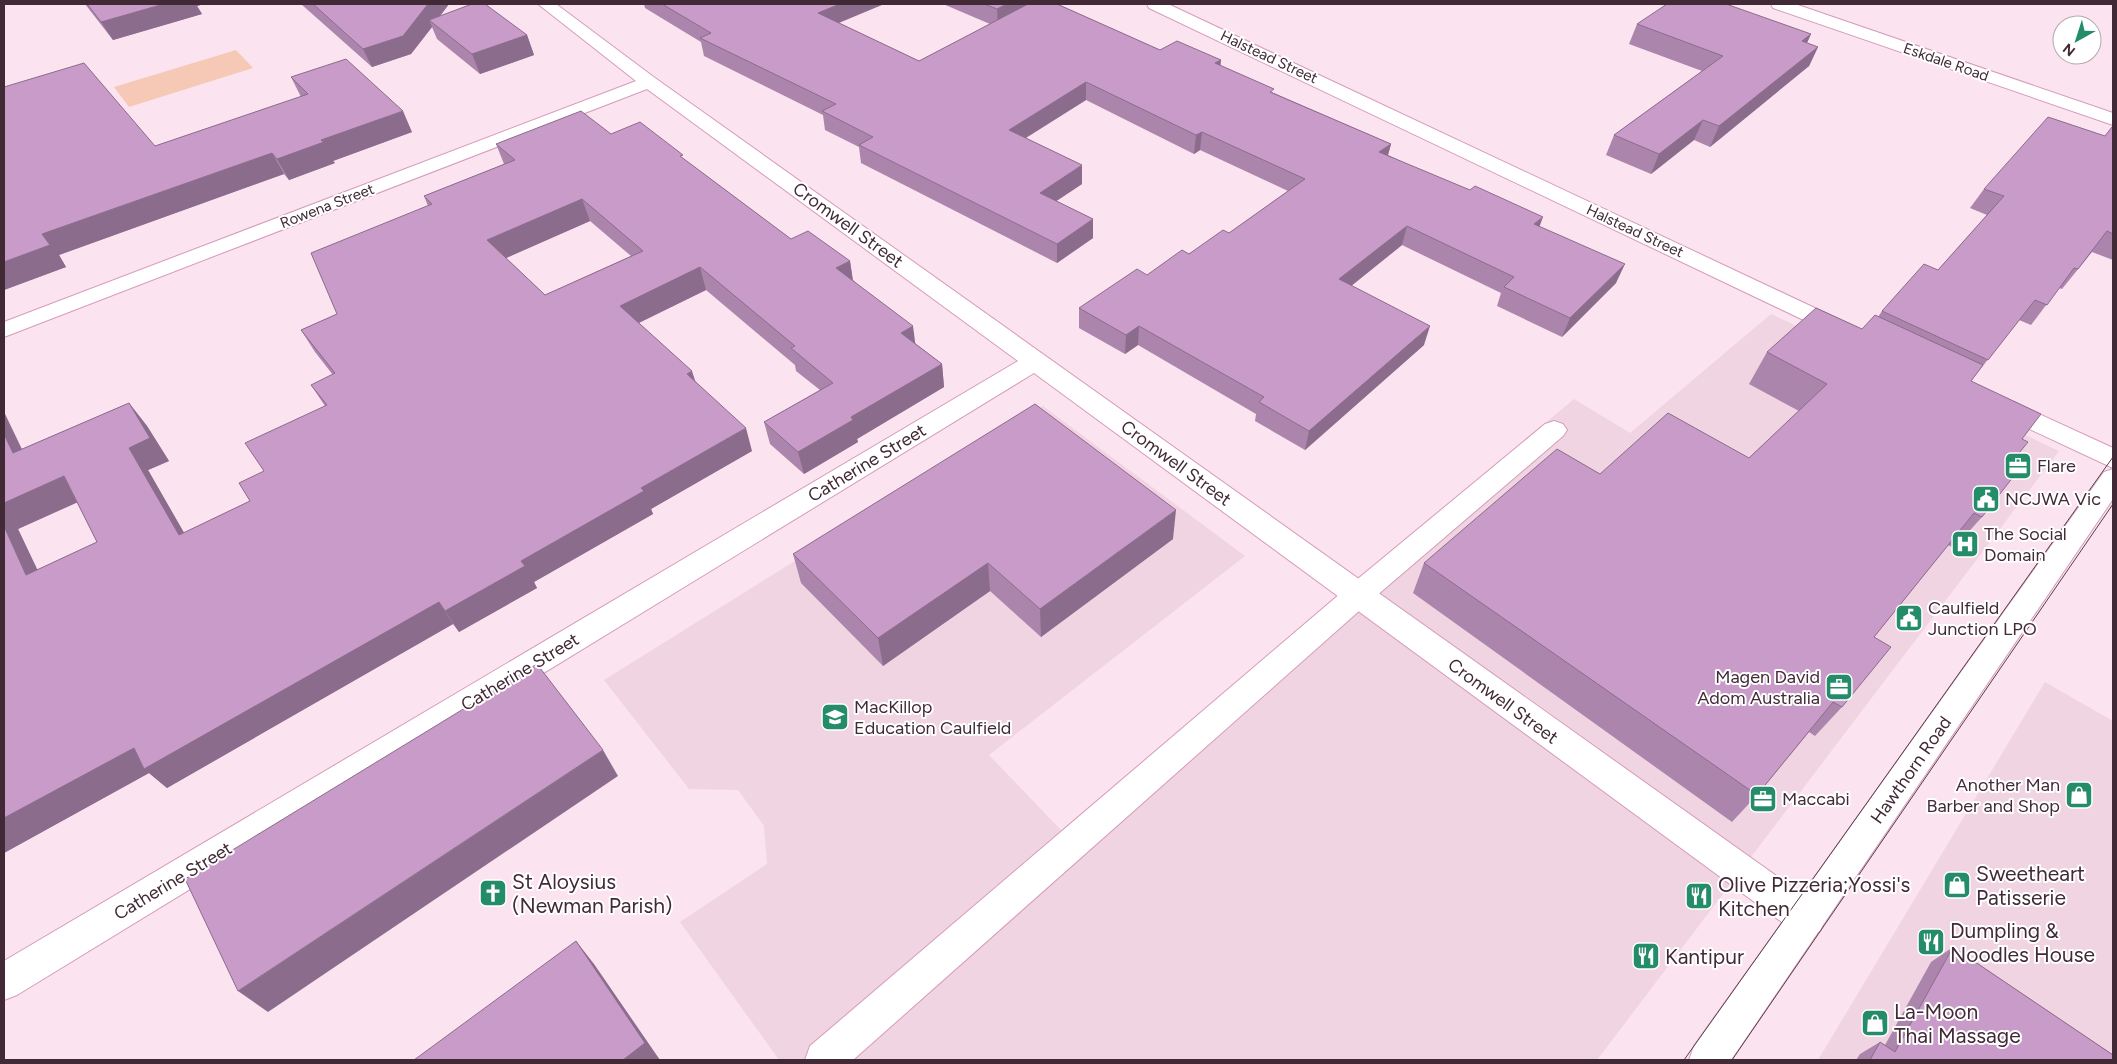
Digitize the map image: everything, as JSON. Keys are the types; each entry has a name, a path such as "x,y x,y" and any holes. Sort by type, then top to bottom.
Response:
{"street":[{"name":"Cromwell Street","path":"546,4 649,82 1807,919"},
{"name":"Halstead Street","path":"1155,4 1860,338"},
{"name":"Eskdale Road","path":"1779,4 2113,120"},
{"name":"Rowena Street","path":"4,330 649,82"},
{"name":"Catherine Street","path":"4,982 1036,361"},
{"path":"1986,398 2113,459"},
{"path":"824,1060 1358,595 1554,430"},
{"name":"Hawthorn Road","path":"1708,1060 2113,479"}],"shaded area":[{"path":"236,50 253,68 129,107 114,87"},
{"path":"1771,314 2059,451 1597,1060 779,1060 680,922 767,864 764,826 738,790 689,789 604,680 1043,406 1245,556 989,755 1061,830 1574,399 1630,433"},
{"path":"2045,682 2113,721 2113,1060 1818,1060"}],"building":[{"path":"87,4 164,4 101,22"},
{"path":"313,4 428,4 403,36 363,49"},
{"path":"472,4 485,4 527,35 472,54 429,20"},
{"path":"662,4 840,4 818,13 919,61 1028,4 1057,4 1160,50 1177,41 1221,60 1215,63 1274,89 1270,92 1391,144 1379,152 1470,190 1475,186 1543,217 1534,224 1625,264 1570,318 1504,287 1514,277 1407,226 1339,279 1430,326 1309,431 1259,402 1264,397 1139,326 1126,335 1079,308 1137,269 1147,275 1182,250 1189,254 1223,230 1229,233 1305,179 1202,132 1196,135 1086,82 1009,130 1082,165 1040,193 1093,219 1057,244 859,145 873,137 822,111 836,104 700,38 711,33"},
{"path":"984,4 1007,4 997,9"},
{"path":"1667,4 1726,4 1811,34 1802,41 1818,47 1719,126 1703,120 1659,154 1614,135 1723,56 1637,24"},
{"path":"346,59 403,111 321,140 324,142 277,159 272,153 42,234 50,245 4,262 4,87 84,63 155,146 308,94 291,77"},
{"path":"581,111 611,134 640,122 683,155 680,156 791,239 808,231 850,261 836,268 913,326 901,333 942,364 851,417 853,420 798,452 764,422 833,383 791,348 795,346 700,267 620,306 692,371 687,374 746,428 641,488 644,491 521,561 525,566 445,611 439,602 144,769 134,748 4,818 4,526 26,575 97,542 64,476 4,503 4,434 13,453 129,403 150,438 129,448 179,535 250,501 239,483 264,471 245,443 327,405 311,385 335,373 301,330 337,314 311,253 432,204 424,196 515,160 496,144","holes":["582,199 643,251 545,295 487,240"]},
{"path":"2048,117 2105,136 2113,128 2113,234 2107,231 2078,269 2074,268 2047,305 2035,300 1988,360 1882,311 1924,264 1938,270 2004,196 1984,189"},
{"path":"1816,308 1862,329 1875,315 1983,365 1971,381 2041,414 2022,439 2028,442 2015,458 2024,463 1982,517 1974,513 1874,637 1891,647 1842,707 1833,702 1757,795 1424,563 1557,449 1600,474 1668,413 1749,458 1827,384 1767,352"},
{"path":"1035,404 1176,510 1040,609 988,563 878,638 793,554"},
{"path":"537,664 603,750 238,991 185,879"},
{"path":"576,941 645,1043 623,1060 414,1060"},
{"path":"1953,947 2113,1055 2113,1060 1870,1060 1880,1042 1895,1052"}],"tram line":[{"path":"1684,1060 2113,457"},
{"path":"1732,1060 2113,504"}],"place":[{"name":"Flare","path":"2018,466"},
{"name":"NCJWA Vic","path":"1986,499"},
{"name":"The Social Domain","path":"1965,544"},
{"name":"Caulfield Junction LPO","path":"1909,618"},
{"name":"Magen David Adom Australia","path":"1839,687"},
{"name":"MacKillop Education Caulfield","path":"835,717"},
{"name":"Another Man Barber and Shop","path":"2079,795"},
{"name":"Maccabi","path":"1763,799"},
{"name":"Sweetheart Patisserie","path":"1957,885"},
{"name":"St Aloysius (Newman Parish)","path":"493,893"},
{"name":"Olive Pizzeria;Yossi's Kitchen","path":"1699,896"},
{"name":"Dumpling & Noodles House","path":"1931,942"},
{"name":"Kantipur","path":"1646,956"},
{"name":"La-Moon Thai Massage","path":"1875,1023"}]}
